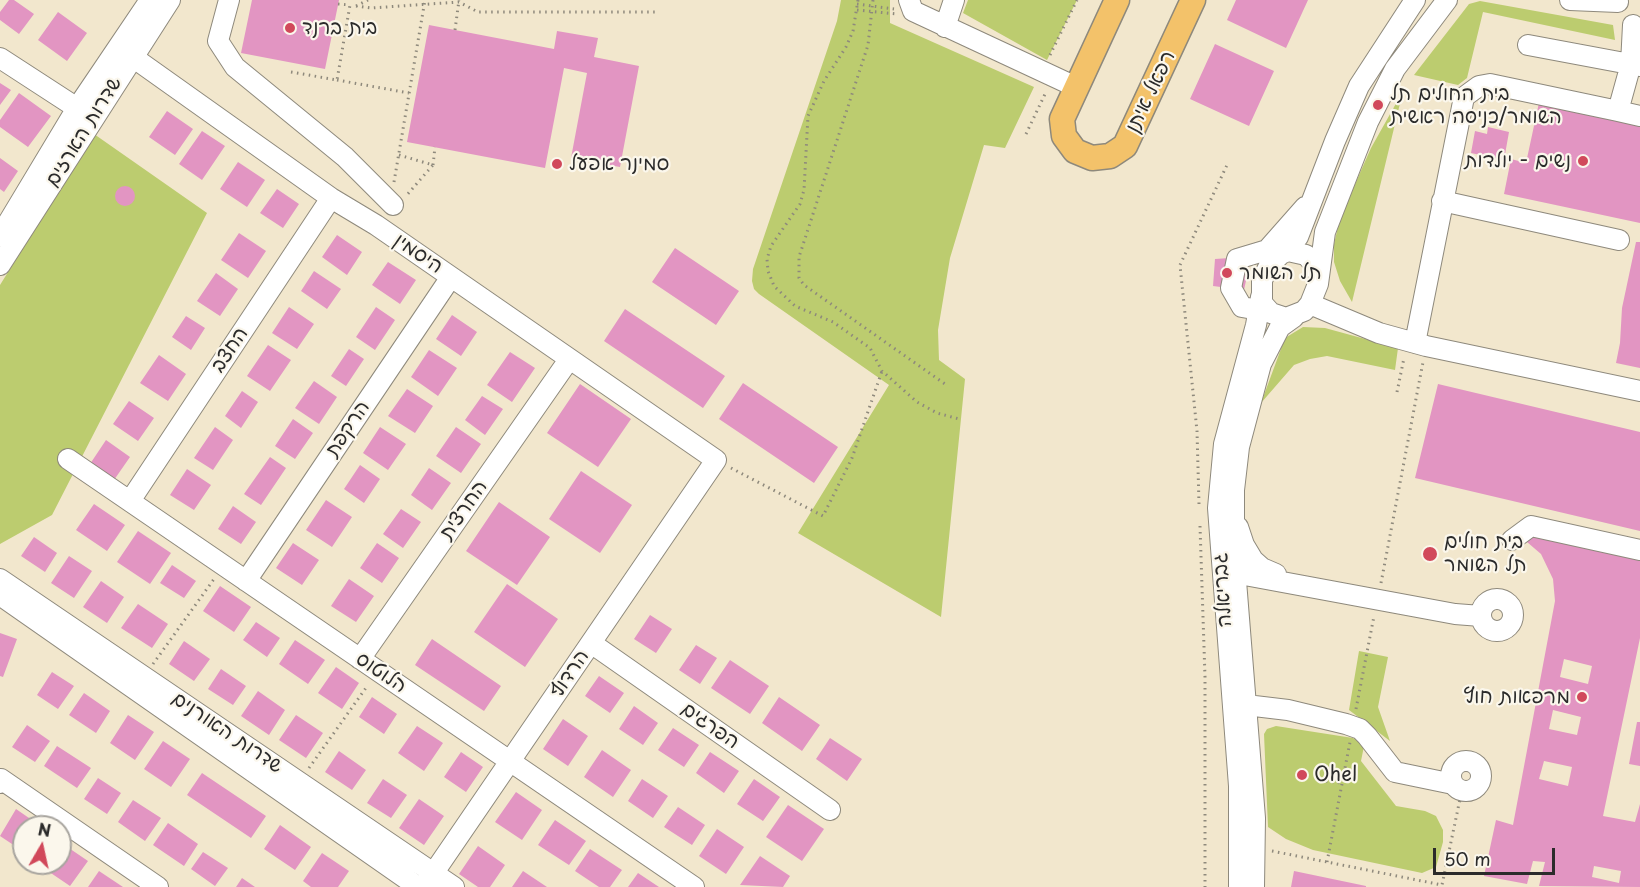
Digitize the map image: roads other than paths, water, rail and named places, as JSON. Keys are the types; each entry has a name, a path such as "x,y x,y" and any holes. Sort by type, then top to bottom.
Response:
{"main road":[{"name":"רפאל איתן","path":"1117,0 1062,119 1064,136 1075,151 1092,158 1110,156 1125,146 1193,0"}],"street":[{"name":"שדרות הארזים","path":"0,265 126,53 150,0"},
{"name":"שדרות הארזים","path":"0,236 77,108 170,0"},
{"path":"229,0 218,41 235,67 396,202"},
{"path":"945,27 954,0"},
{"path":"1415,0 1359,86 1298,237 1265,272 1260,303 1271,314 1278,317 1293,317 1310,304 1325,232 1368,122 1395,69 1447,0"},
{"path":"1570,0 1618,1 1622,16 1637,25 1635,65 1618,111"},
{"path":"916,9 945,27 1076,87"},
{"path":"1528,45 1635,65"},
{"name":"היסמין","path":"126,53 331,198 451,277 568,361 716,460"},
{"path":"0,58 77,108"},
{"path":"1411,342 1461,105 1469,91 1479,86 1502,86 1640,116"},
{"path":"1260,303 1242,307 1231,288 1237,259 1267,250 1305,207 1321,179"},
{"name":"החצב","path":"129,501 331,198"},
{"path":"1442,201 1619,240"},
{"path":"1281,254 1288,251 1306,255 1314,264 1318,274"},
{"name":"הרקפת","path":"246,580 451,277"},
{"name":"גבריאלה","path":"1254,887 1256,848 1246,705 1218,508 1221,466 1231,415 1260,303"},
{"path":"1310,304 1379,333 1411,342 1640,391"},
{"name":"גבריאלה","path":"1239,887 1239,786 1228,572 1233,508 1239,447 1261,364 1280,327 1293,317"},
{"name":"החרצית","path":"360,659 568,361"},
{"name":"הלוטוס","path":"68,459 694,887"},
{"name":"הרדוף","path":"429,880 716,460"},
{"path":"1233,508 1244,545 1253,560 1263,568 1298,583"},
{"path":"1512,540 1530,526 1640,550"},
{"path":"1228,572 1298,583 1455,614 1481,616"},
{"name":"שדרות האורנים","path":"0,579 299,782 429,880 454,887"},
{"name":"שדרות האורנים","path":"0,595 418,887"},
{"name":"הפרגים","path":"591,643 830,810"},
{"path":"1246,705 1288,710 1360,729 1395,772 1457,787"},
{"path":"1,781 158,887"}],"place":[{"name":"בית ברנד","path":"290,28"},
{"name":"בית החולים תל השומר/כניסה ראשית","path":"1378,105"},
{"name":"נשים - יולדות","path":"1583,161"},
{"name":"סמינר אפעל","path":"557,164"},
{"name":"תל השומר","path":"1227,273"},
{"name":"בית חולים תל השומר","path":"1430,554"},
{"name":"מרפאות חוץ","path":"1582,697"},
{"name":"Ohel","path":"1302,775"}]}
